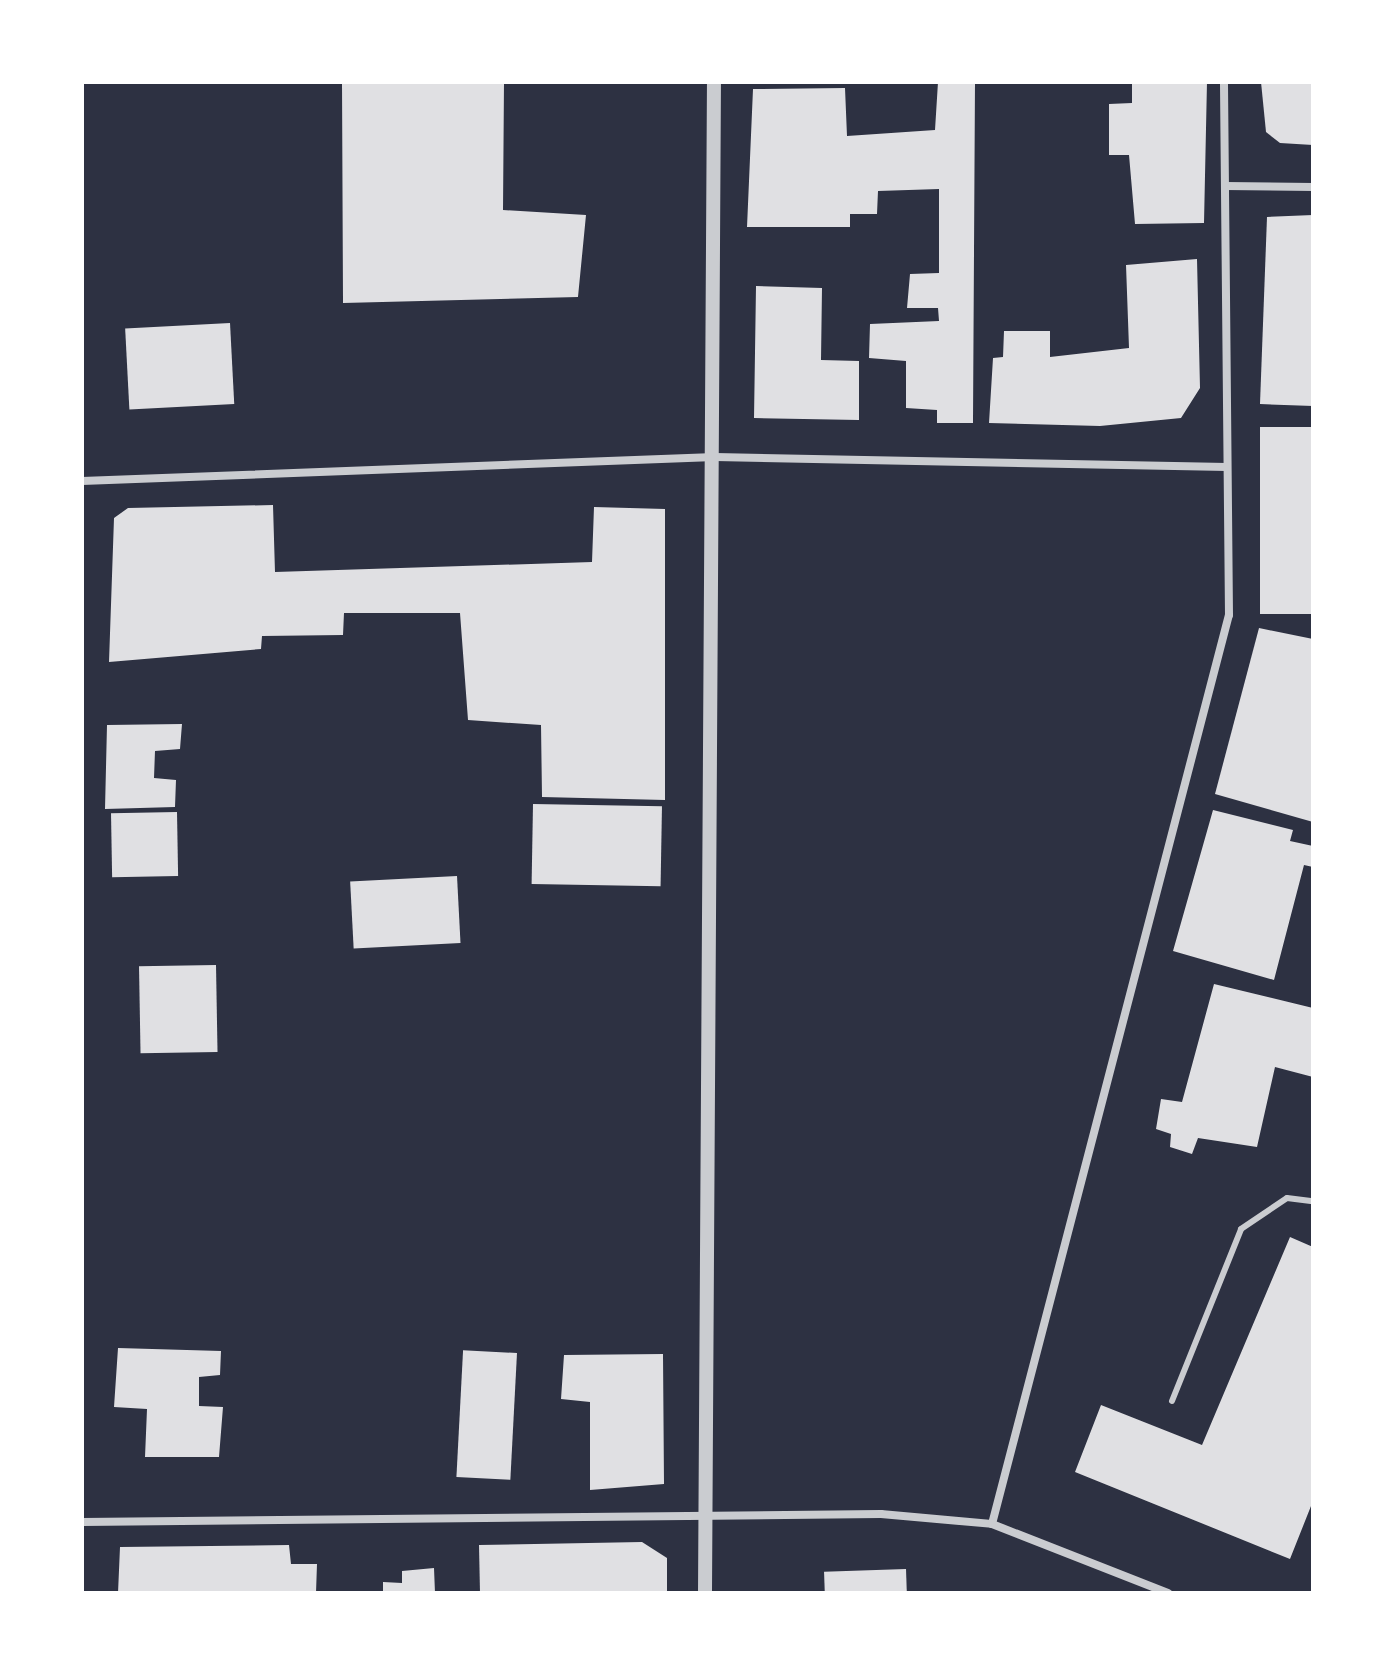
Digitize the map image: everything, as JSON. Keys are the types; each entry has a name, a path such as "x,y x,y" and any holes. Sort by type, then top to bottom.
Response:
{"street":[{"path":"705,1593 715,457 714,82"},
{"path":"992,1524 1229,615 1224,82"},
{"path":"1225,186 1313,187"},
{"path":"82,481 715,457 1227,467"},
{"path":"82,1522 881,1514 992,1524 1168,1593"}],"lane":[{"path":"1172,1401 1241,1229 1287,1198 1313,1201"}],"building":[{"path":"342,82 504,82 503,210 586,215 578,297 343,303"},
{"path":"938,82 975,82 973,423 937,423 937,410 906,408 906,361 869,358 870,324 939,321 938,308 907,308 910,274 939,273 939,189 878,191 877,214 850,214 850,227 747,227 753,89 845,88 847,136 935,130"},
{"path":"1132,82 1207,82 1204,223 1135,224 1129,155 1109,155 1109,104 1132,103"},
{"path":"1261,82 1313,82 1313,145 1280,143 1266,132"},
{"path":"1313,215 1313,406 1260,404 1267,217"},
{"path":"1197,259 1200,388 1181,418 1100,426 989,423 993,358 1003,357 1004,331 1050,331 1050,357 1129,348 1126,265"},
{"path":"756,286 822,288 821,360 859,361 859,420 754,418"},
{"path":"230,323 234,404 129,409 125,328"},
{"path":"1260,427 1313,427 1313,614 1260,614"},
{"path":"273,505 275,572 592,562 594,507 665,509 665,800 542,797 541,725 468,720 460,613 344,613 343,635 262,636 261,649 109,662 114,518 128,508"},
{"path":"1259,628 1313,639 1313,822 1215,794"},
{"path":"182,724 180,749 155,751 154,778 176,780 175,807 105,809 107,725"},
{"path":"533,804 662,806 661,886 532,884"},
{"path":"1213,810 1293,830 1290,841 1313,846 1313,867 1304,865 1274,980 1173,951"},
{"path":"177,812 178,876 112,877 111,813"},
{"path":"457,876 461,943 354,949 350,882"},
{"path":"216,965 218,1052 141,1053 139,966"},
{"path":"1214,984 1313,1008 1313,1077 1275,1067 1257,1147 1198,1138 1192,1154 1170,1147 1171,1134 1156,1129 1161,1099 1182,1102"},
{"path":"1290,1237 1313,1247 1313,1501 1290,1559 1075,1472 1101,1405 1202,1445"},
{"path":"118,1348 221,1351 220,1375 199,1377 199,1406 223,1407 219,1457 145,1457 147,1409 114,1407"},
{"path":"463,1350 517,1353 510,1480 456,1477"},
{"path":"663,1354 664,1484 590,1490 590,1402 561,1399 564,1355"},
{"path":"642,1542 667,1558 667,1593 480,1593 479,1545"},
{"path":"289,1545 291,1564 317,1564 316,1593 118,1593 120,1547"},
{"path":"434,1568 435,1593 383,1593 383,1582 402,1583 402,1571"},
{"path":"906,1569 907,1593 825,1593 824,1572"}]}
